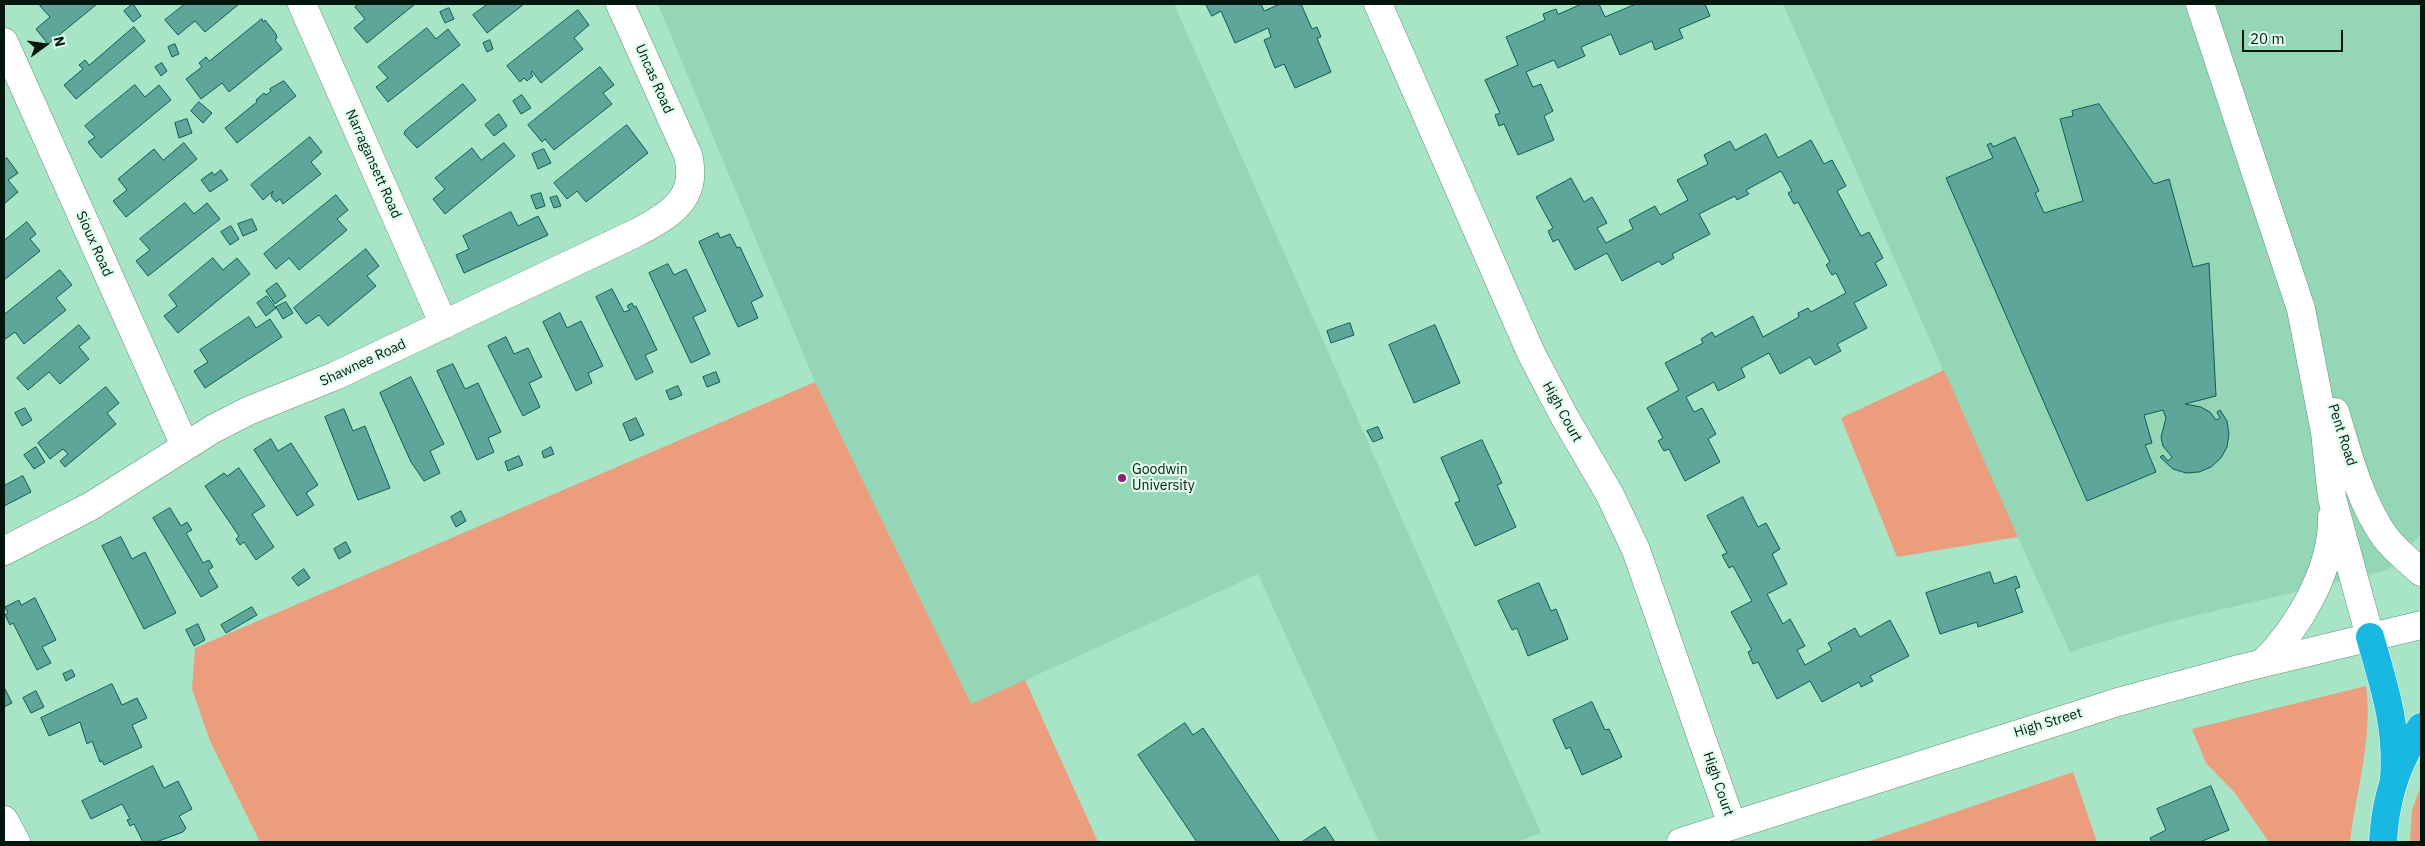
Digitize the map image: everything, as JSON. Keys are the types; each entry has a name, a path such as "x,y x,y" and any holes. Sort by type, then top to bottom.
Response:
{"highway":[{"path":"2370,637 2394,723 2396,750 2394,778 2386,812 2383,842"},
{"path":"2394,778 2404,755 2421,727"}],"street":[{"name":"Narragansett Road","path":"302,4 444,324"},
{"name":"Uncas Road","path":"620,4 688,155"},
{"name":"High Court","path":"1378,4 1530,353 1610,495 1636,550 1732,825"},
{"name":"Pent Road","path":"2200,4 2362,494 2374,520 2386,539 2421,572"},
{"name":"Sioux Road","path":"4,42 185,446"},
{"name":"Shawnee Road","path":"4,551 91,506 185,446 248,411 335,376 638,232 673,211 684,197 690,171 688,155"},
{"name":"Pent Road","path":"2293,281 2301,309 2320,402 2332,498 2370,637"},
{"name":"Pent Road","path":"2263,663 2279,647 2295,624 2314,590 2331,536 2332,498"},
{"name":"High Street","path":"1681,842 2062,719 2263,663 2421,625"},
{"path":"4,820 16,842"}],"shaded area":[{"name":"Goodwin University","path":"658,4 1174,4 1541,833 1516,842 1379,842 1258,574 971,705 815,382"},
{"path":"1783,4 2421,4 2421,534 2388,570 2160,624 2070,652 1975,443"},
{"path":"1944,370 2018,537 1897,557 1841,418"},
{"path":"815,382 971,704 1025,680 1098,842 260,842 210,741 192,689 195,648"},
{"path":"2366,686 2368,706 2366,745 2350,842 2269,842 2235,793 2206,763 2192,729"},
{"path":"2073,772 2097,842 1865,842 1879,838"},
{"path":"2421,786 2421,842 2410,842 2412,810"}],"building":[{"path":"43,4 97,4 48,44 36,29 50,17 40,6"},
{"path":"133,4 141,16 133,22 124,11"},
{"path":"185,4 239,4 205,32 195,21 178,35 165,20"},
{"path":"359,4 415,4 367,43 354,28 365,19 355,7"},
{"path":"488,4 524,4 487,33 473,15"},
{"path":"1206,4 1261,4 1264,11 1280,4 1301,4 1312,29 1317,27 1321,37 1317,38 1331,72 1295,88 1284,64 1275,68 1264,40 1271,37 1268,28 1235,43 1221,11 1212,16"},
{"path":"1582,4 1599,4 1605,17 1636,4 1705,4 1710,16 1679,29 1683,38 1655,50 1652,41 1620,55 1611,34 1581,47 1585,56 1558,68 1554,60 1526,72 1533,87 1541,84 1553,111 1544,116 1554,140 1518,155 1504,124 1499,126 1495,115 1500,113 1485,80 1518,65 1506,37 1545,20 1543,14 1556,9 1558,14"},
{"path":"449,8 454,19 445,23 440,12"},
{"path":"578,10 589,25 574,38 583,49 541,83 532,71 533,76 527,81 524,78 520,82 507,66"},
{"path":"262,19 263,22 265,20 276,34 277,38 275,40 282,49 229,92 222,83 201,99 186,79 202,67 199,63 206,57 209,61"},
{"path":"134,27 145,41 76,99 64,85 83,69 79,65 85,60 89,65"},
{"path":"427,28 436,39 448,29 460,45 388,102 376,87 388,78 378,67"},
{"path":"490,40 493,49 487,52 483,43"},
{"path":"175,44 179,54 172,57 168,47"},
{"path":"162,63 167,71 161,76 155,67"},
{"path":"600,67 614,85 603,93 612,104 554,150 545,139 542,142 528,125"},
{"path":"284,81 296,96 237,143 225,128 257,102 256,100 264,93 266,95 271,91 270,89"},
{"path":"463,84 476,100 417,148 404,134 405,131"},
{"path":"135,85 145,97 159,85 171,100 101,158 88,142 95,137 85,126"},
{"path":"522,95 531,108 521,114 513,101"},
{"path":"199,102 212,113 203,123 191,111"},
{"path":"2099,104 2154,184 2169,179 2193,267 2209,263 2216,396 2185,404 2201,407 2210,412 2216,420 2220,418 2217,412 2220,410 2227,421 2229,434 2227,447 2221,458 2211,467 2199,472 2186,473 2173,469 2160,457 2163,455 2168,461 2172,457 2163,446 2161,437 2166,418 2163,410 2144,415 2152,443 2145,445 2156,472 2087,501 1946,178 1993,158 1987,145 1991,143 1993,147 2015,137 2039,191 2035,193 2044,213 2083,201 2060,119 2073,116 2072,111"},
{"path":"499,114 507,126 494,136 485,125"},
{"path":"187,119 192,133 179,138 175,123"},
{"path":"627,125 648,153 586,202 577,191 567,199 554,183"},
{"path":"1766,134 1778,158 1811,140 1824,164 1832,160 1846,186 1837,191 1861,236 1869,232 1883,258 1875,263 1887,285 1854,303 1867,328 1837,344 1841,351 1815,365 1810,357 1780,374 1769,353 1741,368 1745,377 1718,391 1714,382 1686,397 1694,412 1702,408 1716,434 1708,439 1720,462 1685,481 1669,449 1664,451 1658,441 1663,438 1647,408 1679,390 1665,363 1703,343 1701,339 1712,332 1715,337 1753,316 1763,337 1799,317 1798,313 1808,308 1811,312 1846,293 1836,273 1832,275 1826,265 1830,262 1798,202 1794,204 1788,193 1792,191 1781,171 1746,190 1749,194 1737,200 1735,196 1699,214 1710,234 1672,254 1674,258 1662,265 1659,261 1622,281 1607,253 1575,270 1558,239 1553,242 1548,231 1553,228 1536,197 1571,178 1584,202 1592,197 1607,223 1597,228 1606,243 1633,229 1629,220 1655,206 1660,215 1688,200 1677,180 1708,164 1704,155 1730,141 1735,150"},
{"path":"310,137 322,152 311,162 321,174 283,204 280,199 276,202 271,196 273,191 263,200 251,185"},
{"path":"184,143 197,159 126,217 113,201 127,190 118,179 154,149 163,160"},
{"path":"504,143 515,156 445,214 433,199 445,189 435,178 472,148 481,160"},
{"path":"544,149 551,163 538,169 532,154"},
{"path":"7,158 18,173 8,180 18,192 4,204 4,160"},
{"path":"221,170 228,180 210,192 201,180 212,172 214,175"},
{"path":"541,193 545,206 536,209 531,196"},
{"path":"336,195 348,210 337,219 347,230 299,270 289,258 276,269 264,254"},
{"path":"557,196 561,206 554,208 550,198"},
{"path":"185,203 194,214 207,203 220,219 148,276 136,261 150,250 140,239"},
{"path":"511,212 518,226 538,216 548,235 464,273 456,255 469,249 463,236"},
{"path":"252,219 257,230 243,236 238,224"},
{"path":"27,222 36,234 30,239 40,251 4,280 4,241"},
{"path":"231,226 239,239 230,245 221,232"},
{"path":"718,233 720,238 730,234 737,248 740,247 763,296 751,302 758,318 738,327 699,242"},
{"path":"366,249 379,266 367,276 376,286 328,326 319,315 306,324 294,308"},
{"path":"213,258 223,270 237,258 250,274 178,333 164,316 177,306 169,295"},
{"path":"668,264 674,275 686,269 706,311 693,317 710,354 691,363 649,273"},
{"path":"60,270 72,285 56,298 66,310 24,344 15,332 4,340 4,315"},
{"path":"277,283 286,296 275,304 266,291"},
{"path":"612,289 624,312 630,310 627,306 632,303 634,307 636,306 657,350 645,355 653,372 636,380 596,297"},
{"path":"267,296 276,308 266,316 257,303"},
{"path":"286,302 293,313 283,319 276,307"},
{"path":"560,313 567,328 581,321 603,366 588,373 592,383 576,391 543,322"},
{"path":"249,317 256,328 270,319 282,337 205,388 194,371 208,362 200,350"},
{"path":"1350,323 1354,335 1331,343 1327,331"},
{"path":"79,325 90,338 79,347 89,359 60,384 49,372 28,390 17,378"},
{"path":"1435,325 1460,383 1414,403 1389,345"},
{"path":"506,337 514,354 528,348 542,377 529,383 540,407 523,416 488,346"},
{"path":"453,364 465,389 478,383 501,432 488,438 494,452 477,460 437,371"},
{"path":"716,372 720,382 707,387 703,377"},
{"path":"411,377 444,444 430,451 440,473 424,481 411,462 380,393"},
{"path":"678,386 682,395 670,400 666,391"},
{"path":"106,387 119,403 107,413 116,424 65,467 60,461 68,454 63,449 50,459 38,443"},
{"path":"25,408 32,420 22,426 15,413"},
{"path":"344,409 353,431 365,426 390,488 358,500 325,417"},
{"path":"636,418 644,435 630,441 623,424"},
{"path":"1378,427 1383,438 1373,442 1367,431"},
{"path":"271,439 278,451 291,443 318,485 306,493 314,505 297,516 254,450"},
{"path":"1482,440 1502,483 1497,485 1516,527 1475,546 1455,503 1460,501 1441,458"},
{"path":"36,447 45,462 34,469 24,455"},
{"path":"551,447 554,454 544,458 542,452"},
{"path":"519,456 523,465 508,471 505,462"},
{"path":"239,468 265,506 252,514 274,547 256,560 244,542 240,545 236,539 239,536 205,486 224,473 227,476"},
{"path":"23,476 31,492 4,506 4,486"},
{"path":"1743,497 1758,527 1766,523 1780,549 1772,554 1787,584 1767,594 1783,624 1790,619 1805,646 1797,650 1805,665 1832,650 1828,643 1855,628 1860,637 1890,620 1909,656 1870,676 1873,681 1861,687 1859,682 1822,702 1810,681 1777,699 1758,662 1753,664 1748,652 1752,650 1731,612 1752,601 1733,566 1729,568 1722,555 1727,553 1707,516"},
{"path":"170,508 181,526 187,522 192,530 186,533 203,563 209,560 213,567 208,570 218,587 201,597 153,518"},
{"path":"461,511 466,521 456,527 451,517"},
{"path":"121,537 132,559 145,552 176,613 144,629 102,546"},
{"path":"346,542 351,552 339,559 334,549"},
{"path":"304,569 310,578 298,586 292,578"},
{"path":"1990,572 1994,584 2016,576 2020,587 2015,589 2023,612 1978,627 1977,622 1940,634 1926,593"},
{"path":"1539,583 1551,611 1556,609 1568,639 1528,656 1517,628 1512,630 1498,601"},
{"path":"35,598 56,640 42,647 51,663 37,670 13,623 10,625 5,615 8,613 5,607 19,600 21,605"},
{"path":"252,607 257,615 226,633 221,625"},
{"path":"198,624 205,640 194,646 186,630"},
{"path":"72,670 75,676 66,681 63,674"},
{"path":"112,684 122,705 137,698 147,718 132,725 142,747 104,765 102,761 100,762 92,741 87,744 80,722 49,736 41,718"},
{"path":"4,687 12,703 4,707"},
{"path":"36,691 44,707 31,713 23,698"},
{"path":"1592,702 1605,730 1609,729 1622,757 1582,775 1570,747 1566,749 1553,720"},
{"path":"1185,723 1193,735 1203,728 1280,842 1197,842 1138,755"},
{"path":"153,766 164,788 178,781 192,809 179,816 186,828 183,832 156,842 143,842 134,824 130,826 127,820 130,819 122,804 91,819 82,801"},
{"path":"2211,786 2229,830 2200,842 2152,842 2150,838 2166,830 2157,809"},
{"path":"1325,827 1335,842 1302,842"}],"place":[{"name":"Goodwin University","path":"1122,478"}]}
